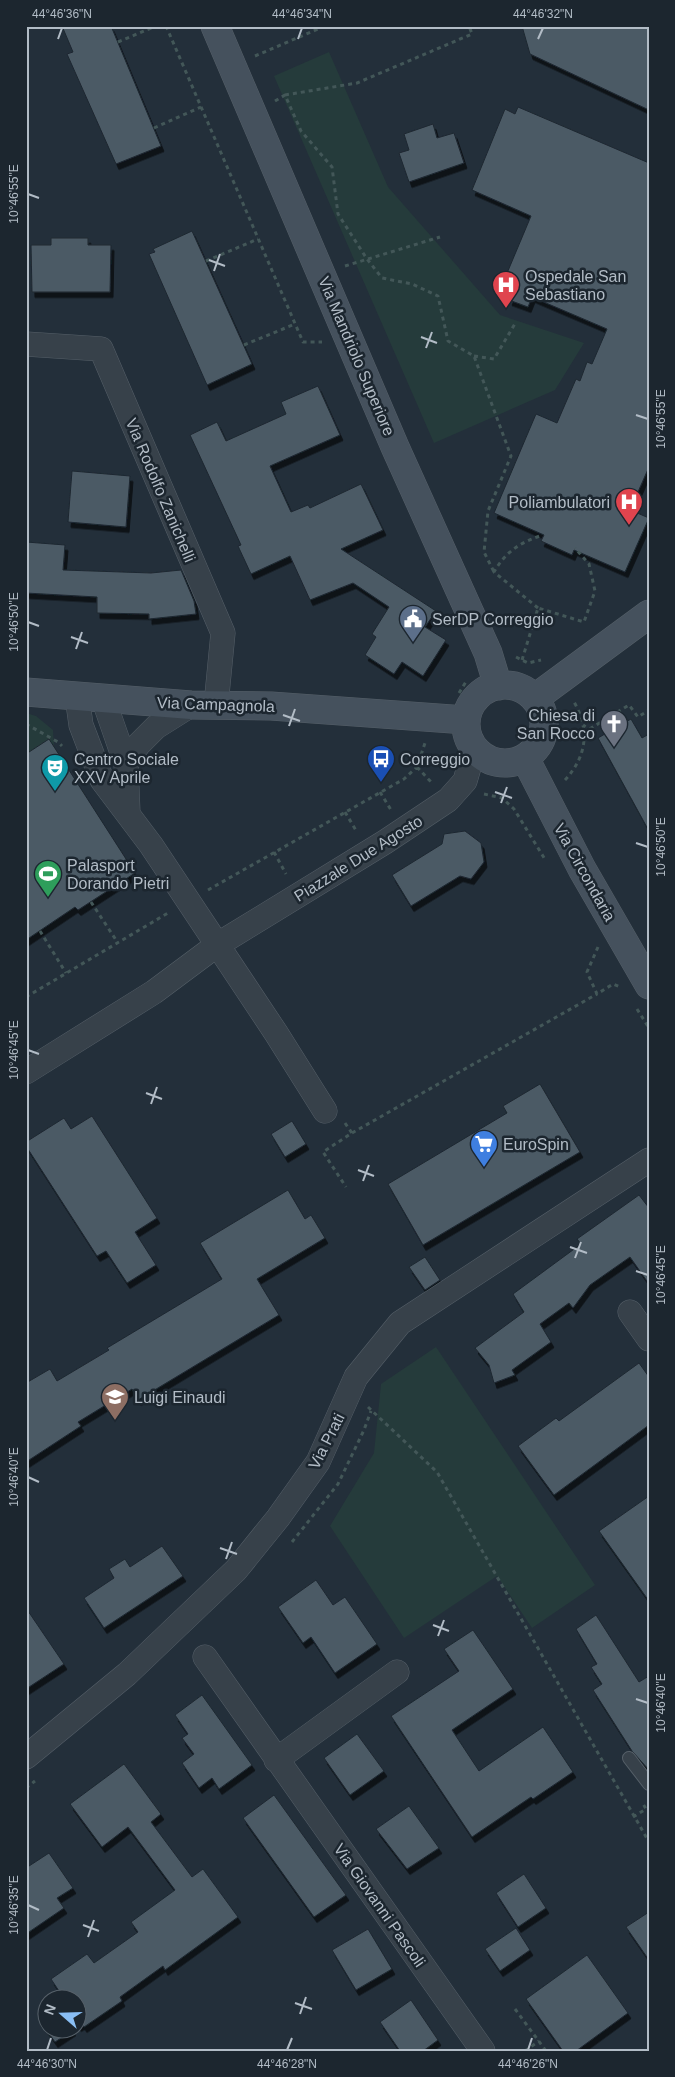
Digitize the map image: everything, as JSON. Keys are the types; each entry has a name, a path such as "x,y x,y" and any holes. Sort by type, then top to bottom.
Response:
{"main road":[{"name":"Via Mandriolo Superiore","path":"215,26 396,447 488,653 498,686"},
{"path":"535,698 649,614"},
{"path":"498,686 514,686 535,698 543,716 543,732 535,750 525,758 514,763 497,763 485,759 474,750 467,735 466,720 470,706 479,694 498,686"},
{"name":"Via Campagnola","path":"26,692 204,705 272,706 466,720"},
{"name":"Via Circondaria","path":"525,758 582,869 636,992"}],"street":[{"name":"Via Rodolfo Zanichelli","path":"26,344 101,349 223,633 204,705"},
{"path":"90,697 126,764 128,813"},
{"path":"90,697 81,725 102,780 128,813 188,901 297,1065 325,1111"},
{"path":"126,764 138,745 156,727 204,705"},
{"name":"Piazzale Due Agosto","path":"26,1072 154,992 217,945 385,842 448,800 465,781 474,750"},
{"name":"Via Prati","path":"26,1757 127,1674 236,1570 278,1518 318,1462 356,1377 400,1323 649,1160"},
{"path":"630,1312 649,1339"},
{"name":"Via Giovanni Pascoli","path":"205,1657 483,2051"},
{"path":"276,1760 397,1672"}],"lane":[{"path":"630,1758 649,1784"}],"path":[{"path":"118,42 156,26"},
{"path":"166,26 303,342 328,341"},
{"path":"254,56 325,26"},
{"path":"272,102 285,95 357,84 472,34 469,26"},
{"path":"285,95 301,132 332,167 338,214 367,259 382,278 412,284 438,296 448,341 474,356 494,359 516,322"},
{"path":"154,128 201,108"},
{"path":"338,268 440,238"},
{"path":"206,262 258,239"},
{"path":"244,345 295,324"},
{"path":"474,356 511,456 488,510 484,552 494,572 538,608 584,622 595,591 589,564 575,548"},
{"path":"494,572 501,560 522,541 544,535"},
{"path":"522,660 538,608"},
{"path":"512,656 528,663 548,659"},
{"path":"458,694 467,681 468,674"},
{"path":"565,781 576,767 585,743 580,713 573,701 581,695"},
{"path":"583,733 629,705 638,717 649,710"},
{"path":"582,728 595,709"},
{"path":"26,997 188,901 404,779 417,767 432,718"},
{"path":"380,792 393,812"},
{"path":"476,798 483,794 502,798 514,809 549,865"},
{"path":"345,812 357,833"},
{"path":"274,852 286,875"},
{"path":"91,902 118,943"},
{"path":"40,931 66,973"},
{"path":"597,994 587,972 598,946"},
{"path":"352,1133 613,984 636,992 649,1028"},
{"path":"323,1152 346,1187"},
{"path":"356,1377 360,1396 371,1411 437,1472 649,1842"},
{"path":"516,2009 546,2051"},
{"path":"525,2051 539,2041"}],"green space":[{"path":"329,52 388,187 500,315 584,343 555,390 434,443 274,76"},
{"path":"26,713 36,716 53,730 54,747 26,764"},
{"path":"436,1347 595,1585 532,1628 497,1576 404,1638 330,1526 374,1453 381,1384"}],"building":[{"path":"62,26 111,26 161,146 116,164 67,54 73,52"},
{"path":"522,26 649,26 649,110 530,54"},
{"path":"518,107 649,163 649,467 630,510 649,518 625,572 574,550 572,555 541,541 544,535 494,513 536,414 557,423 576,379 580,381 587,362 592,364 607,329 532,297 528,307 509,300 516,283 505,278 531,216 472,190 505,109 515,114"},
{"path":"433,124 437,138 454,133 464,163 409,182 399,153 409,150 404,134"},
{"path":"192,231 252,364 207,385 149,254 155,252 153,249"},
{"path":"51,238 88,238 88,245 111,245 110,292 32,292 31,245 51,245"},
{"path":"318,386 340,435 270,466 291,512 308,505 310,508 361,484 383,530 341,549 436,611 425,627 446,640 423,676 402,662 394,674 365,655 376,637 372,634 389,607 353,583 310,600 290,556 251,574 238,546 241,545 190,435 217,422 226,441 286,414 281,402"},
{"path":"72,471 130,476 126,527 68,522"},
{"path":"26,542 65,545 63,570 151,573 181,570 194,601 196,614 149,619 149,614 97,613 97,597 26,593"},
{"path":"631,719 642,738 649,734 649,831 598,738"},
{"name":"Centro Sociale XXV Aprile","path":"49,739 135,873 78,910 75,907 26,940 26,754"},
{"path":"465,831 481,843 484,862 471,879 460,876 411,906 392,875 442,844 444,834"},
{"name":"EuroSpin","path":"540,1084 580,1152 423,1245 388,1184 507,1113 503,1106"},
{"path":"92,1116 157,1218 135,1232 156,1265 127,1283 106,1251 97,1256 26,1146 26,1142 64,1118 71,1129"},
{"path":"292,1121 306,1144 285,1157 271,1134"},
{"path":"288,1190 305,1219 311,1215 325,1238 257,1279 279,1315 138,1400 132,1389 78,1422 81,1426 26,1462 26,1383 50,1369 57,1381 109,1350 107,1348 222,1279 200,1243"},
{"path":"639,1195 649,1208 649,1284 630,1257 590,1285 573,1308 569,1303 540,1324 551,1342 512,1370 515,1375 494,1383 489,1365 475,1348 524,1312 513,1294 581,1244 577,1239"},
{"path":"425,1257 440,1280 425,1290 409,1267"},
{"path":"639,1363 649,1377 649,1425 554,1495 518,1446 556,1418 559,1421"},
{"path":"649,1496 649,1601 599,1531"},
{"path":"162,1546 183,1576 104,1628 84,1598 114,1578 109,1569 125,1559 130,1567"},
{"path":"316,1580 333,1605 345,1597 377,1644 335,1673 311,1637 303,1643 278,1607"},
{"path":"26,1608 64,1664 26,1689"},
{"path":"596,1615 639,1682 649,1676 649,1770 632,1751 593,1690 602,1684 591,1667 597,1664 576,1629"},
{"path":"473,1630 513,1689 452,1730 479,1771 543,1727 573,1772 533,1799 531,1797 472,1837 391,1716 459,1671 444,1649"},
{"path":"202,1695 252,1765 219,1789 212,1778 199,1788 182,1763 194,1754 182,1738 188,1734 175,1715"},
{"path":"357,1734 384,1771 350,1795 324,1758"},
{"path":"124,1764 161,1814 151,1822 192,1877 203,1869 238,1917 165,1970 163,1966 120,1997 122,2001 88,2024 88,1990 58,1990 51,1979 87,1954 94,1963 138,1932 131,1922 175,1890 128,1827 102,1847 70,1804"},
{"path":"274,1795 346,1895 314,1917 243,1818"},
{"path":"409,1806 439,1848 407,1869 376,1829"},
{"path":"49,1853 73,1888 57,1898 64,1908 26,1934 26,1868"},
{"path":"524,1874 546,1908 518,1927 496,1893"},
{"path":"649,1912 649,1960 626,1927"},
{"path":"516,1928 530,1950 500,1971 485,1949"},
{"path":"368,1929 392,1969 356,1990 332,1950"},
{"path":"587,1955 628,2013 576,2051 563,2051 526,1999"},
{"path":"411,2000 438,2040 423,2051 400,2051 380,2022"}],"place":[{"name":"Ospedale San Sebastiano","path":"506,309"},
{"name":"Poliambulatori","path":"629,526"},
{"name":"SerDP Correggio","path":"413,643"},
{"name":"Chiesa di San Rocco","path":"614,748"},
{"name":"Correggio","path":"381,783"},
{"name":"Centro Sociale XXV Aprile","path":"55,792"},
{"name":"Palasport Dorando Pietri","path":"48,898"},
{"name":"EuroSpin","path":"484,1168"},
{"name":"Luigi Einaudi","path":"115,1421"}]}
